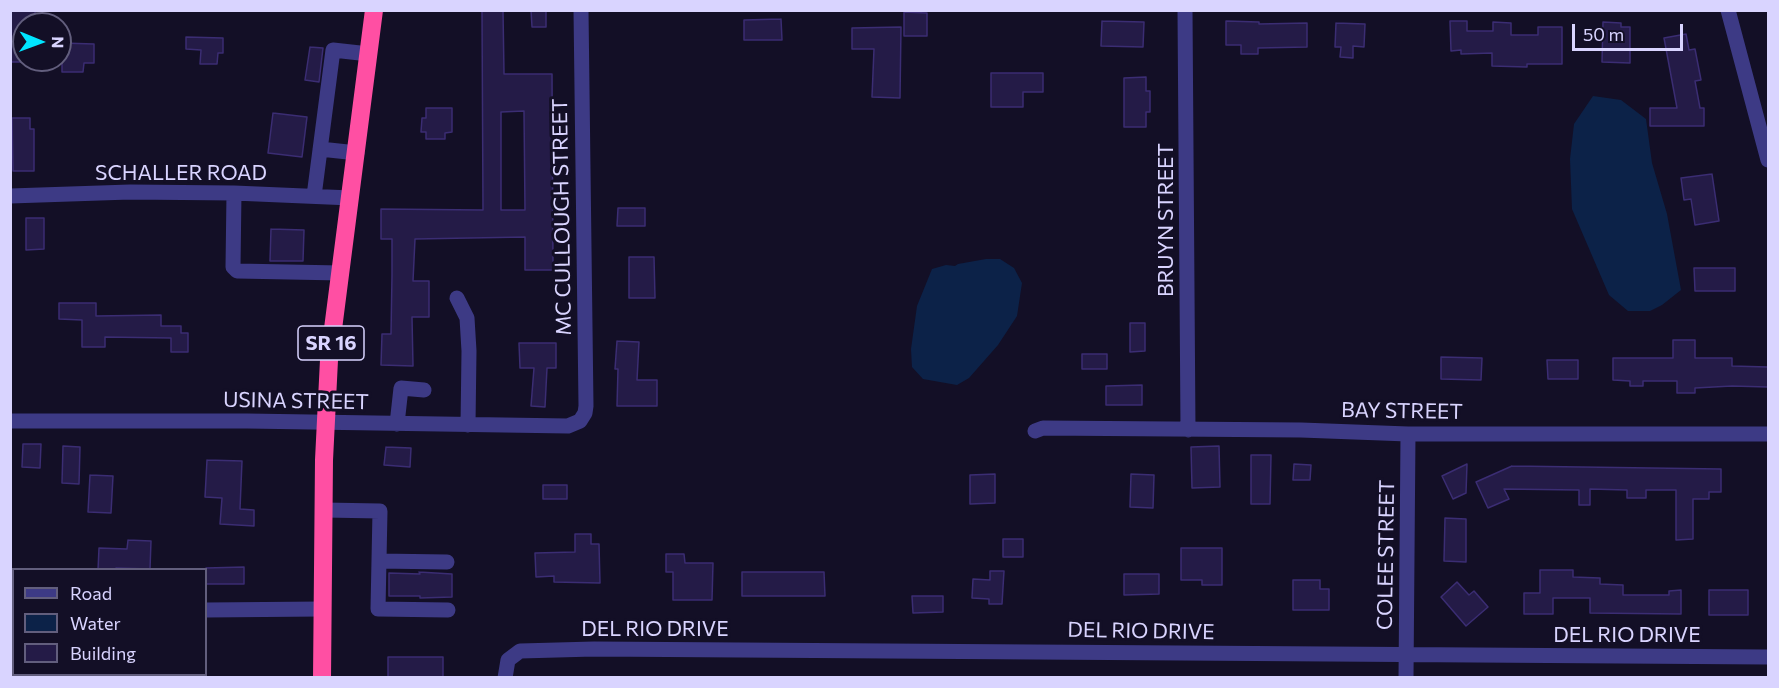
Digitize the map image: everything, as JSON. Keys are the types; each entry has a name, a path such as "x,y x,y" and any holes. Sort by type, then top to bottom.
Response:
{"highway":[{"name":"SR 16","path":"322,678 329,360 374,10"}],"street":[{"name":"MC CULLOUGH STREET","path":"580,421 586,406 581,10"},
{"name":"BRUYN STREET","path":"1185,10 1188,430"},
{"path":"1728,10 1768,160"},
{"path":"314,196 333,50 369,54"},
{"path":"320,148 357,153"},
{"name":"SCHALLER ROAD","path":"10,196 130,192 234,193 351,198"},
{"path":"234,193 233,267 237,271 340,273"},
{"path":"457,298 467,318 468,425"},
{"path":"397,424 401,388 424,390"},
{"name":"USINA STREET","path":"10,421 568,426 580,421"},
{"name":"BAY STREET","path":"1035,431 1043,428 1301,430 1408,434 1768,434"},
{"name":"COLEE STREET","path":"1406,678 1408,434"},
{"path":"324,510 381,511 378,609 448,610"},
{"path":"379,561 447,562"},
{"path":"207,610 322,609"},
{"name":"DEL RIO DRIVE","path":"505,678 508,660 520,651 606,649 1768,657"}],"water":[{"path":"1593,96 1621,100 1646,119 1652,163 1667,214 1681,290 1650,311 1628,311 1609,295 1572,209 1570,159 1574,124"},
{"path":"986,259 1000,259 1014,268 1022,283 1017,316 998,345 969,378 957,385 923,379 912,367 911,349 917,306 932,269"}],"building":[{"path":"10,10 35,10 35,12 12,12 12,62 10,62"},
{"path":"482,10 503,10 504,74 552,74 553,270 525,270 525,237 415,239 413,281 429,281 429,317 412,317 413,366 381,365 382,334 391,334 392,239 381,239 381,209 483,210","holes":["524,111 525,210 501,210 501,112"]},
{"path":"531,10 546,10 546,27 532,27"},
{"path":"904,12 927,13 927,36 904,36"},
{"path":"781,19 782,40 744,40 744,20"},
{"path":"1102,21 1144,22 1143,47 1101,46"},
{"path":"1226,21 1259,22 1259,24 1307,23 1307,47 1258,48 1258,54 1241,54 1241,45 1226,45"},
{"path":"1450,21 1467,21 1467,31 1493,31 1493,22 1511,23 1511,35 1538,35 1538,27 1562,27 1562,64 1527,64 1527,67 1492,66 1492,53 1461,54 1461,50 1451,51"},
{"path":"1603,22 1621,23 1621,27 1630,27 1630,63 1602,62"},
{"path":"1336,23 1365,24 1364,47 1353,46 1353,58 1340,57 1341,47 1335,47"},
{"path":"901,27 900,98 872,97 874,49 852,49 852,28"},
{"path":"1686,34 1689,50 1695,49 1701,80 1695,81 1700,108 1704,108 1704,126 1650,126 1650,108 1677,108 1664,38"},
{"path":"186,37 223,38 223,53 218,53 217,64 200,64 201,50 186,49"},
{"path":"72,43 94,44 94,63 84,63 83,72 72,72"},
{"path":"310,47 323,48 319,82 305,80"},
{"path":"991,73 1043,73 1043,92 1023,92 1023,107 991,107"},
{"path":"1146,77 1146,91 1150,91 1150,112 1146,112 1146,127 1124,127 1124,78"},
{"path":"426,108 452,108 452,132 445,133 445,139 426,139 426,132 421,132 422,118 426,118"},
{"path":"273,113 307,117 302,157 268,153"},
{"path":"12,118 30,118 30,129 34,129 34,171 13,171"},
{"path":"1712,174 1719,221 1695,225 1691,199 1684,200 1681,178"},
{"path":"618,208 645,208 645,226 617,226"},
{"path":"26,218 44,218 44,249 26,250"},
{"path":"271,229 304,230 303,261 270,261"},
{"path":"629,257 654,257 655,298 629,298"},
{"path":"1694,268 1735,268 1735,291 1695,291"},
{"path":"59,303 96,303 96,316 161,315 161,326 181,326 181,333 188,333 188,352 171,352 171,338 105,337 105,347 82,347 82,320 59,319"},
{"path":"1130,323 1145,323 1145,351 1130,352"},
{"path":"1673,340 1695,340 1695,358 1732,358 1732,366 1768,367 1768,387 1695,388 1695,393 1677,393 1677,381 1643,381 1643,386 1630,386 1630,381 1613,380 1613,358 1673,358"},
{"path":"617,341 639,342 637,380 657,380 657,406 617,406 618,369 615,369"},
{"path":"519,343 556,343 556,368 547,368 545,407 531,406 534,368 520,368"},
{"path":"1082,354 1107,354 1107,369 1082,369"},
{"path":"1441,357 1482,358 1481,380 1441,379"},
{"path":"1547,360 1578,360 1578,379 1548,379"},
{"path":"1142,385 1142,405 1106,405 1106,386"},
{"path":"23,444 41,444 40,468 22,467"},
{"path":"63,446 80,447 79,484 62,483"},
{"path":"1219,446 1220,487 1192,488 1191,447"},
{"path":"386,447 411,448 410,467 384,465"},
{"path":"1251,455 1271,455 1270,504 1251,504"},
{"path":"207,460 242,461 240,509 254,510 254,526 220,524 222,498 205,497"},
{"path":"1294,464 1311,465 1310,480 1293,480"},
{"path":"1467,464 1466,493 1453,499 1442,476"},
{"path":"1512,466 1721,469 1721,492 1709,492 1709,499 1693,499 1693,539 1676,540 1676,490 1646,490 1646,498 1627,498 1627,490 1590,489 1590,505 1579,505 1579,490 1504,489 1509,499 1488,508 1476,482"},
{"path":"995,474 995,503 970,504 970,475"},
{"path":"1131,474 1154,475 1153,508 1130,507"},
{"path":"90,475 113,476 111,513 88,512"},
{"path":"543,485 567,485 567,499 543,499"},
{"path":"1445,518 1466,519 1466,562 1444,561"},
{"path":"575,534 591,534 591,544 599,544 600,583 554,582 554,576 536,577 535,553 575,552"},
{"path":"1003,539 1023,539 1023,557 1003,557"},
{"path":"128,540 151,541 150,568 98,568 99,548 127,549"},
{"path":"1181,548 1222,548 1222,585 1202,585 1202,580 1181,580"},
{"path":"666,554 684,554 685,563 713,563 712,600 673,600 673,572 666,572"},
{"path":"244,567 244,584 207,584 206,568"},
{"path":"1540,570 1573,570 1573,577 1600,578 1600,584 1623,585 1623,595 1669,595 1669,591 1681,590 1681,614 1590,613 1590,598 1553,598 1553,614 1524,614 1524,593 1540,593"},
{"path":"990,571 1004,571 1002,604 989,604 989,599 972,598 973,579 990,580"},
{"path":"419,572 452,574 452,597 389,596 389,573 420,574"},
{"path":"742,572 824,572 825,596 742,596"},
{"path":"1124,574 1159,574 1159,594 1124,595"},
{"path":"1293,580 1320,580 1320,589 1329,589 1329,610 1293,610"},
{"path":"1457,582 1469,595 1474,591 1488,607 1466,626 1441,597"},
{"path":"1709,590 1748,590 1748,615 1709,615"},
{"path":"912,596 943,596 943,612 913,613"},
{"path":"388,657 443,657 443,678 388,678"}]}
